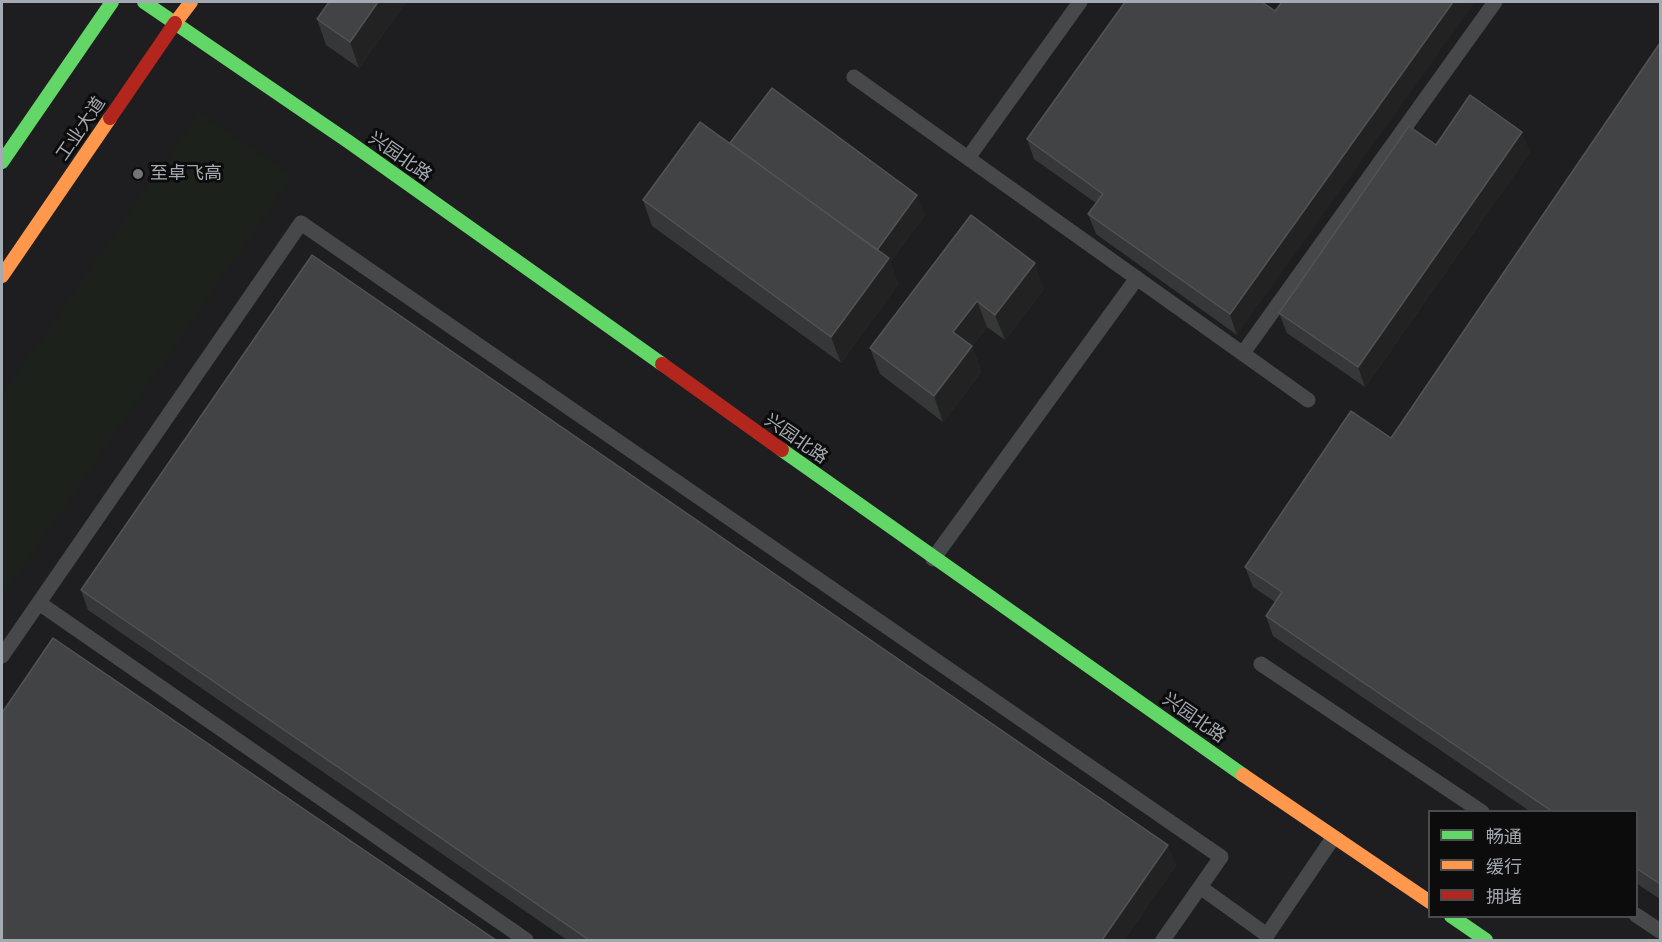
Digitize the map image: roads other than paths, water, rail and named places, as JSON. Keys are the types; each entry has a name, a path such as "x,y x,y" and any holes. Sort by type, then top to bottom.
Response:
{"main road":[{"path":"2,162 112,2"},
{"name":"兴园北路","path":"144,2 377,162 933,558 1333,838 1428,901"},
{"name":"工业大道","path":"2,276 191,2"},
{"path":"1454,918 1486,940"}],"lane":[{"path":"968,158 1080,2"},
{"path":"1243,354 1495,2"},
{"path":"854,77 1308,400"},
{"path":"2,656 301,223 1221,857 1163,940"},
{"path":"933,558 1137,278"},
{"path":"39,603 526,940"},
{"path":"1261,664 1479,810"},
{"path":"1200,888 1267,935 1333,838"},
{"path":"1638,916 1660,931"}],"place":[{"name":"至卓飞高","path":"138,174"}]}
